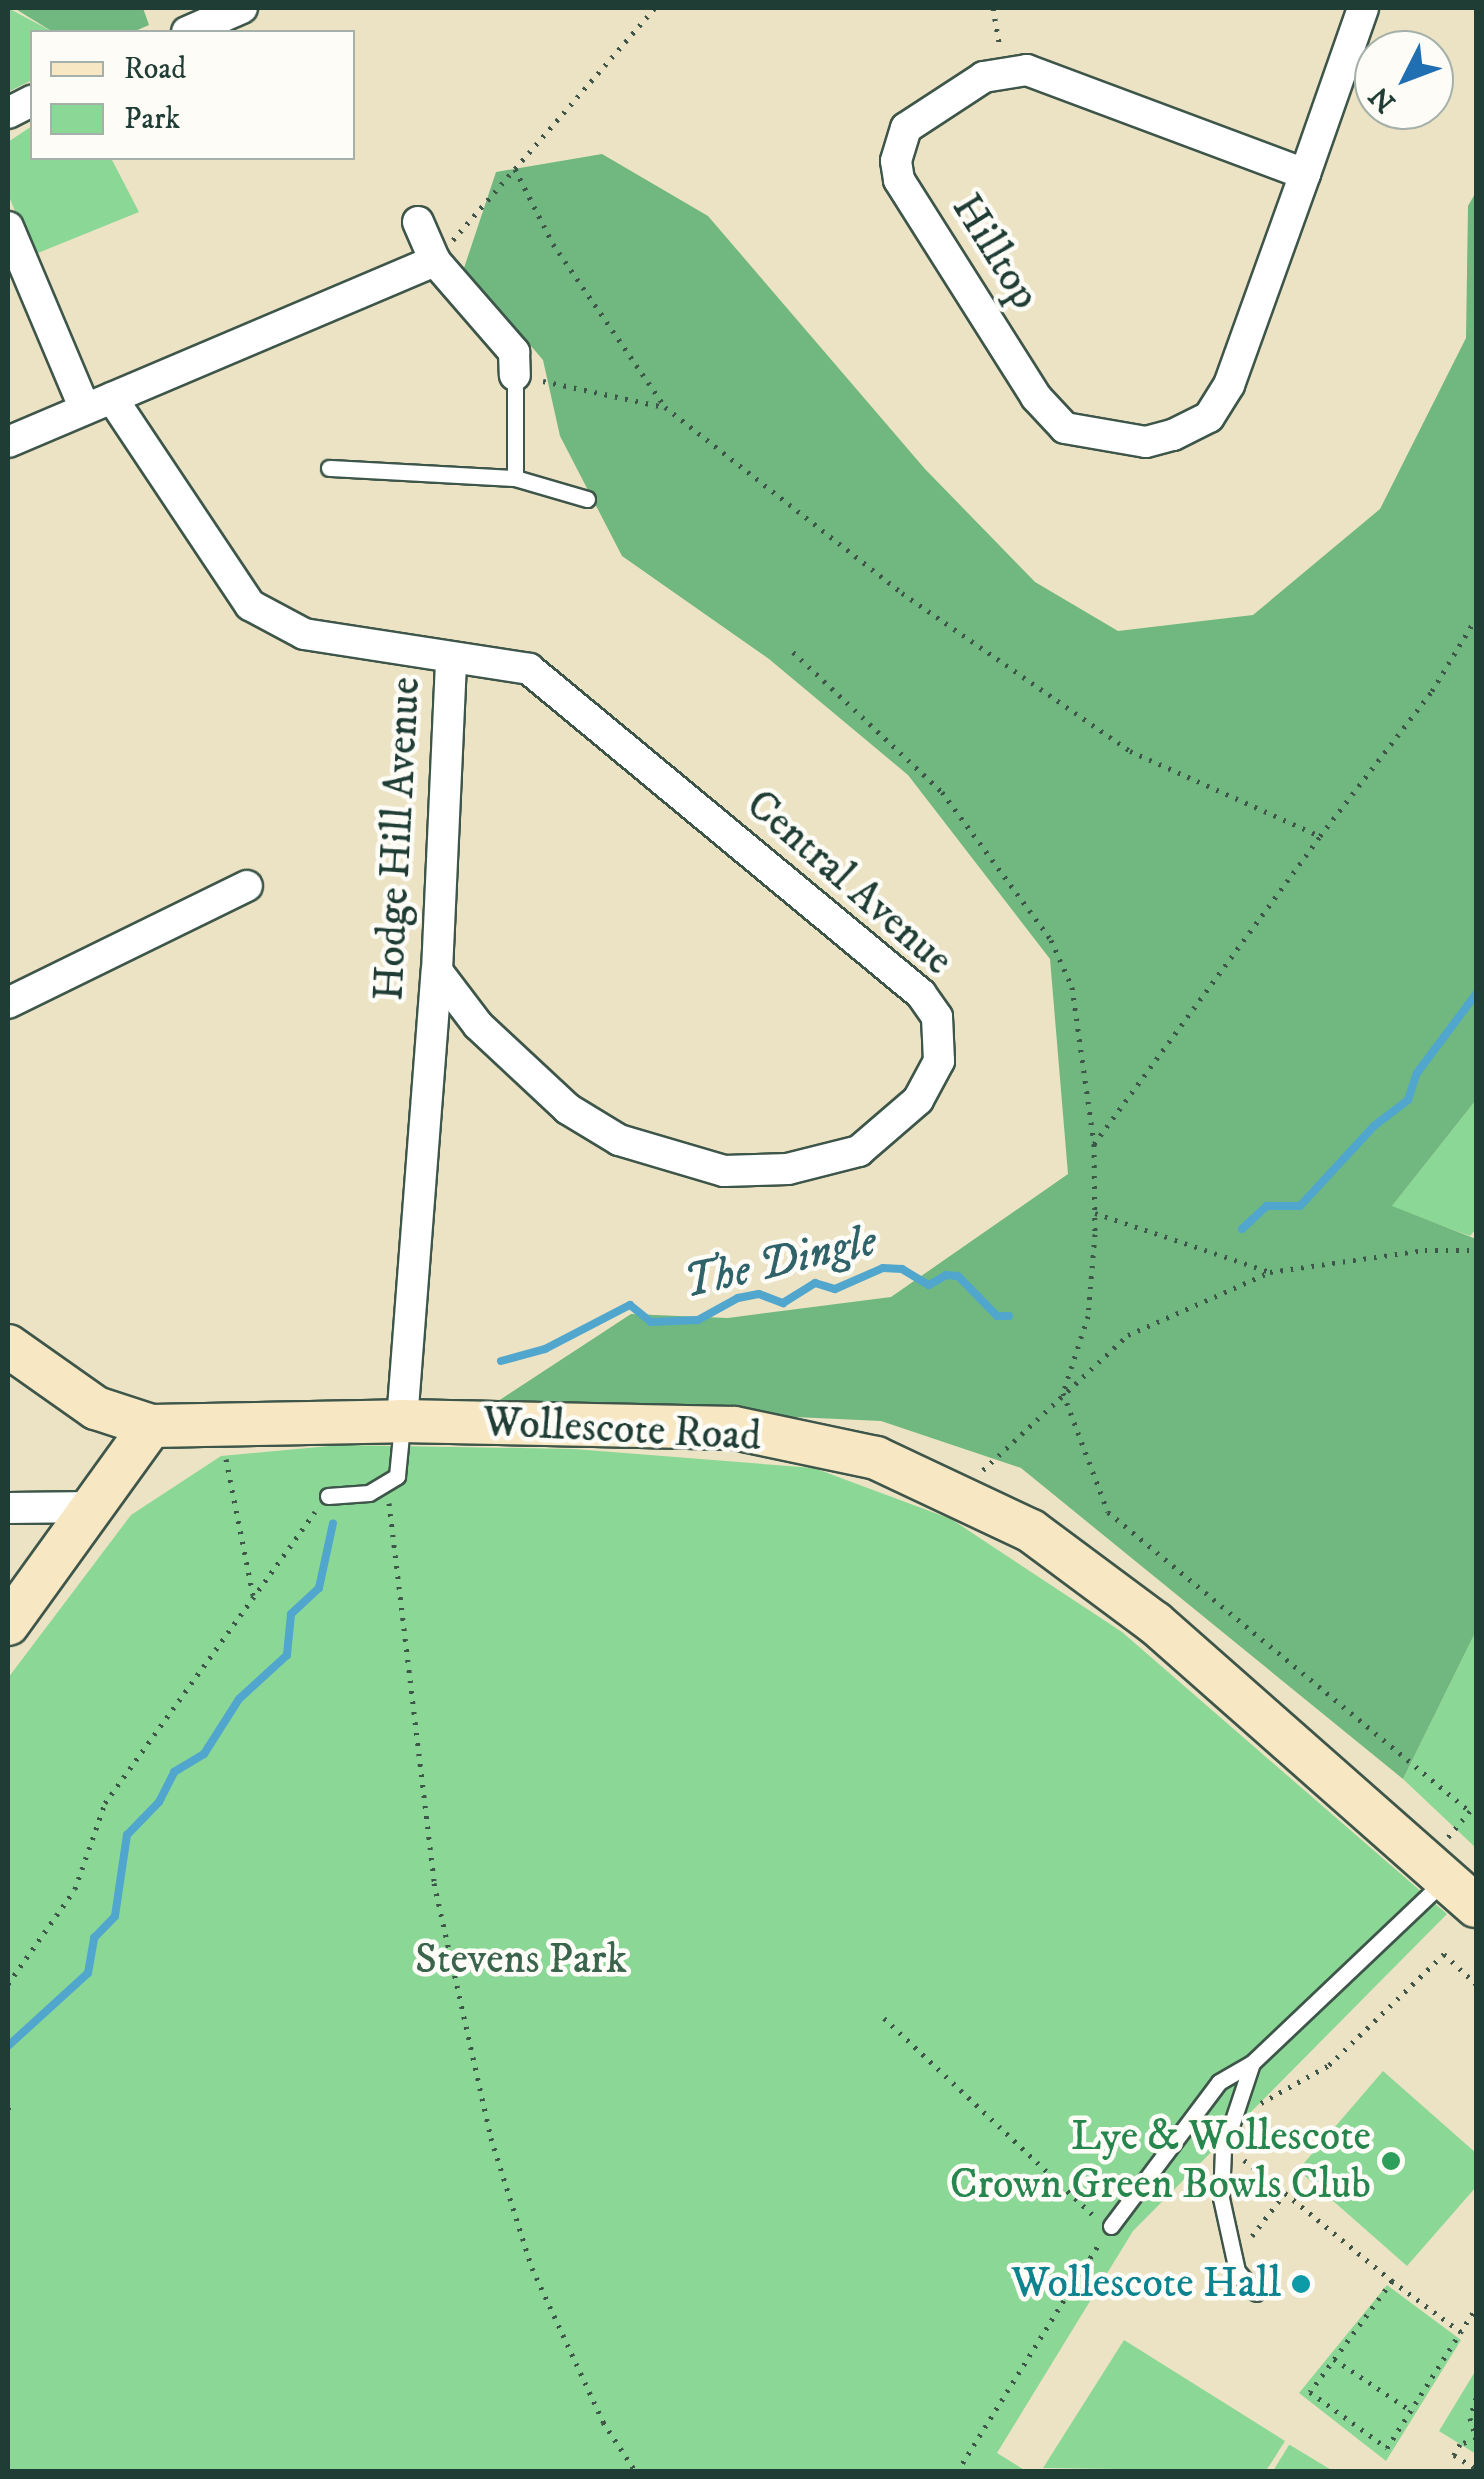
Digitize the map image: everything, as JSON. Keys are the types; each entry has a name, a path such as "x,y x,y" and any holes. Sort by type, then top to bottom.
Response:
{"street":[{"path":"191,30 242,8"},
{"name":"Hilltop","path":"1004,71 984,77 906,128 896,160 899,180 1036,397 1066,428 1146,442 1209,416 1230,385 1364,8"},
{"path":"1004,71 1058,78 1305,174"},
{"path":"418,222 435,261 514,352 515,375"},
{"name":"Hodge Hill Avenue","path":"8,227 98,402 250,605 304,634 451,659 437,970 402,1422"},
{"path":"8,442 435,261"},
{"name":"Central Avenue","path":"437,970 478,1025 568,1109 620,1140 724,1171 788,1170 859,1152 918,1100 938,1061 937,1017 921,994 529,669 451,659"},
{"path":"8,1003 222,914 246,886"},
{"name":"Wollescote Road","path":"8,1346 96,1408 152,1426 402,1422 734,1428 876,1458 1031,1531 1155,1623 1461,1892"},
{"path":"8,1624 97,1507 152,1426"},
{"path":"8,1508 97,1507"}],"lane":[{"path":"515,375 515,478"},
{"path":"328,468 515,478 587,499"},
{"path":"328,1502 387,1492 403,1462 402,1422"},
{"path":"1110,2228 1200,2104 1461,1892"},
{"path":"1252,2062 1225,2144 1222,2198 1234,2260 1256,2293"}],"path":[{"path":"435,261 655,8"},
{"path":"993,8 1004,71"},
{"path":"515,169 554,244 665,407 902,593 1130,751 1320,836"},
{"path":"515,375 665,407"},
{"path":"1094,1144 1320,836 1432,691 1476,618"},
{"path":"793,652 942,792 1051,940 1072,987 1094,1144 1095,1213 1088,1316 1063,1393 1108,1512 1470,1811"},
{"path":"1095,1213 1270,1272"},
{"path":"964,1500 990,1458 1128,1335 1270,1272 1426,1250 1476,1250"},
{"path":"220,1426 253,1598"},
{"path":"376,1503 387,1492"},
{"path":"387,1492 434,1883 492,2138 532,2268 603,2422 636,2472"},
{"path":"8,1984 75,1890 104,1803 316,1510 328,1502"},
{"path":"1233,2118 1328,2065 1444,1954 1476,1984"},
{"path":"884,2018 1110,2228 957,2472"},
{"path":"1225,2144 1460,2332"},
{"path":"1234,2260 1284,2193"},
{"path":"1392,2281 1310,2392 1387,2448 1476,2308"},
{"path":"1334,2359 1412,2412"},
{"path":"1476,2398 1470,2418 1476,2438 1460,2444 1454,2455 1476,2469"}],"green space":[{"path":"8,8 49,30 30,30 30,81 8,92"},
{"path":"14,8 143,8 149,25 138,30 50,30"},
{"path":"30,127 30,160 112,160 139,212 33,255 8,194 8,142"},
{"path":"602,154 708,216 925,469 1035,582 1118,631 1253,615 1380,509 1466,338 1468,206 1476,192 1476,1100 1392,1206 1476,1239 1476,1631 1403,1779 1021,1468 881,1421 495,1403 631,1314 728,1318 891,1297 1068,1174 1050,959 908,775 769,659 622,556 560,436 543,360 464,268 496,172"},
{"path":"1476,1100 1476,1229 1470,1236 1391,1207"},
{"name":"Stevens Park","path":"340,1445 574,1449 814,1468 951,1519 1122,1632 1447,1914 1133,2231 997,2453 1026,2471 8,2471 8,1678 131,1515 221,1456"},
{"path":"1476,1631 1476,1848 1403,1779"},
{"name":"Lye & Wollescote Crown Green Bowls Club","path":"1383,2071 1476,2153 1476,2187 1407,2266 1298,2170"},
{"path":"1387,2285 1461,2340 1386,2461 1299,2393"},
{"path":"1124,2340 1285,2441 1266,2471 1043,2468"},
{"path":"1476,2370 1476,2454 1439,2431"},
{"path":"1290,2445 1333,2471 1273,2471"}],"waterway":[{"name":"The Dingle","path":"1242,1229 1267,1206 1300,1206 1374,1126 1408,1100 1417,1073 1476,994"},
{"name":"The Dingle","path":"501,1361 545,1349 630,1305 651,1322 698,1320 738,1298 759,1294 783,1303 815,1283 835,1289 883,1268 902,1269 929,1285 946,1275 958,1276 997,1316 1009,1316"},
{"path":"8,2046 88,1973 94,1938 115,1916 127,1835 159,1802 174,1772 204,1754 239,1699 287,1655 291,1614 319,1588 333,1523"}],"place":[{"name":"Lye & Wollescote Crown Green Bowls Club","path":"1391,2161"},
{"name":"Wollescote Hall","path":"1301,2284"}]}
